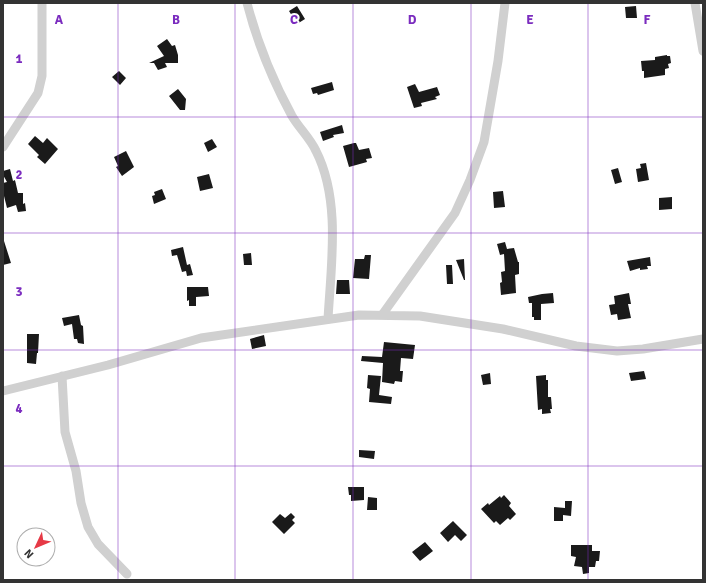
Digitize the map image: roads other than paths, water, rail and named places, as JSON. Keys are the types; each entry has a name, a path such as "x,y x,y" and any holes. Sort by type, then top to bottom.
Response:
{"street":[{"path":"3,147 38,93 42,76 42,3"},
{"path":"247,3 266,62 292,116 316,150 329,191 332,247 328,319"},
{"path":"382,315 455,213 470,180 484,142 498,61 505,3"},
{"path":"695,3 703,51"},
{"path":"3,391 108,365 201,338 359,315 420,316 503,329 576,346 617,351 643,349 703,339"},
{"path":"62,376 65,432 76,471 88,528 98,544 127,574"}]}
